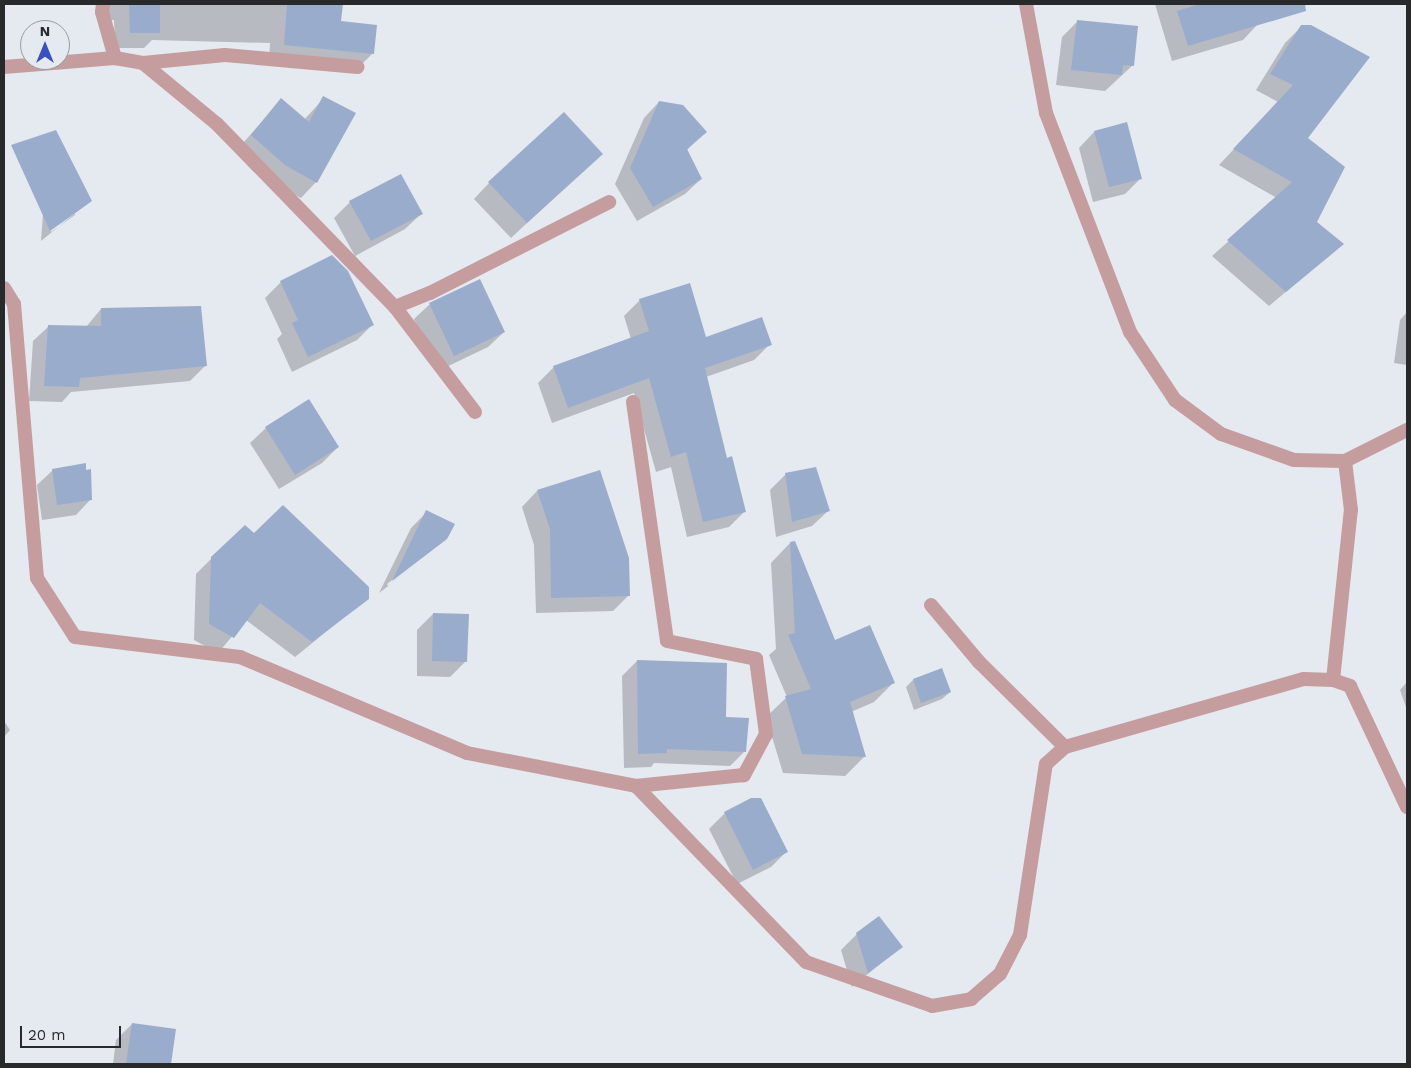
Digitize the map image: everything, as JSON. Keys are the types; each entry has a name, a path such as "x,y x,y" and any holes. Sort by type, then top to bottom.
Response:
{"street":[{"path":"103,4 102,12 115,58"},
{"path":"1026,4 1046,114 1130,332 1175,400 1221,434 1294,460 1345,461 1407,430"},
{"path":"4,68 115,58 143,63 225,55 357,66"},
{"path":"143,63 217,124 395,307 475,412"},
{"path":"395,307 430,293 609,202"},
{"path":"4,288 14,304 37,578 75,637 240,657 467,753 636,786 744,775 766,734 756,659 667,641 633,402"},
{"path":"1334,680 1351,510 1345,461"},
{"path":"931,605 979,662 1065,747"},
{"path":"636,786 806,962 932,1006 970,999 1000,974 1020,935 1046,764 1065,747 1304,678 1334,680 1350,686 1407,808"}],"building":[{"path":"129,4 160,4 160,33 130,33"},
{"path":"287,4 343,4 341,21 377,25 374,54 284,45"},
{"path":"1200,4 1305,4 1306,11 1188,46 1177,11"},
{"path":"1077,20 1138,26 1134,66 1123,65 1122,75 1071,70"},
{"path":"1301,25 1311,25 1370,57 1308,138 1345,167 1317,222 1344,244 1286,292 1227,240 1292,182 1233,149 1293,85 1270,74"},
{"path":"323,96 356,113 317,183 285,165 251,135 281,98 309,122"},
{"path":"659,101 683,105 707,132 687,149 702,179 653,207 630,168"},
{"path":"564,112 603,154 527,223 488,182"},
{"path":"1127,122 1142,179 1109,187 1094,131"},
{"path":"56,130 92,201 50,231 11,145"},
{"path":"401,174 423,214 371,241 349,201"},
{"path":"332,255 348,271 374,325 308,357 292,323 298,320 280,281"},
{"path":"480,279 505,332 454,356 429,303"},
{"path":"690,283 706,337 762,317 772,345 705,368 727,458 732,456 746,512 703,522 686,452 671,457 649,378 568,408 553,366 649,331 639,299"},
{"path":"201,306 207,366 80,378 79,387 44,386 48,325 101,326 101,308"},
{"path":"309,399 339,447 295,475 265,427"},
{"path":"86,463 86,470 91,469 92,500 57,505 52,469"},
{"path":"816,467 830,511 792,522 785,473"},
{"path":"600,470 629,558 630,596 551,598 550,529 537,490"},
{"path":"283,505 369,587 369,599 312,642 260,603 234,638 209,624 211,557 245,525 254,533"},
{"path":"426,510 455,524 447,539 392,581"},
{"path":"795,541 835,640 870,625 895,683 850,702 866,757 802,754 785,696 811,689 788,635 795,633 790,542"},
{"path":"433,613 469,614 467,662 432,661"},
{"path":"637,660 727,663 726,717 749,718 746,752 667,749 667,753 638,754"},
{"path":"942,668 951,692 921,703 913,679"},
{"path":"751,798 761,798 788,852 753,870 724,812"},
{"path":"879,916 903,947 868,973 856,933"},
{"path":"132,1023 176,1029 171,1064 126,1064"}]}
